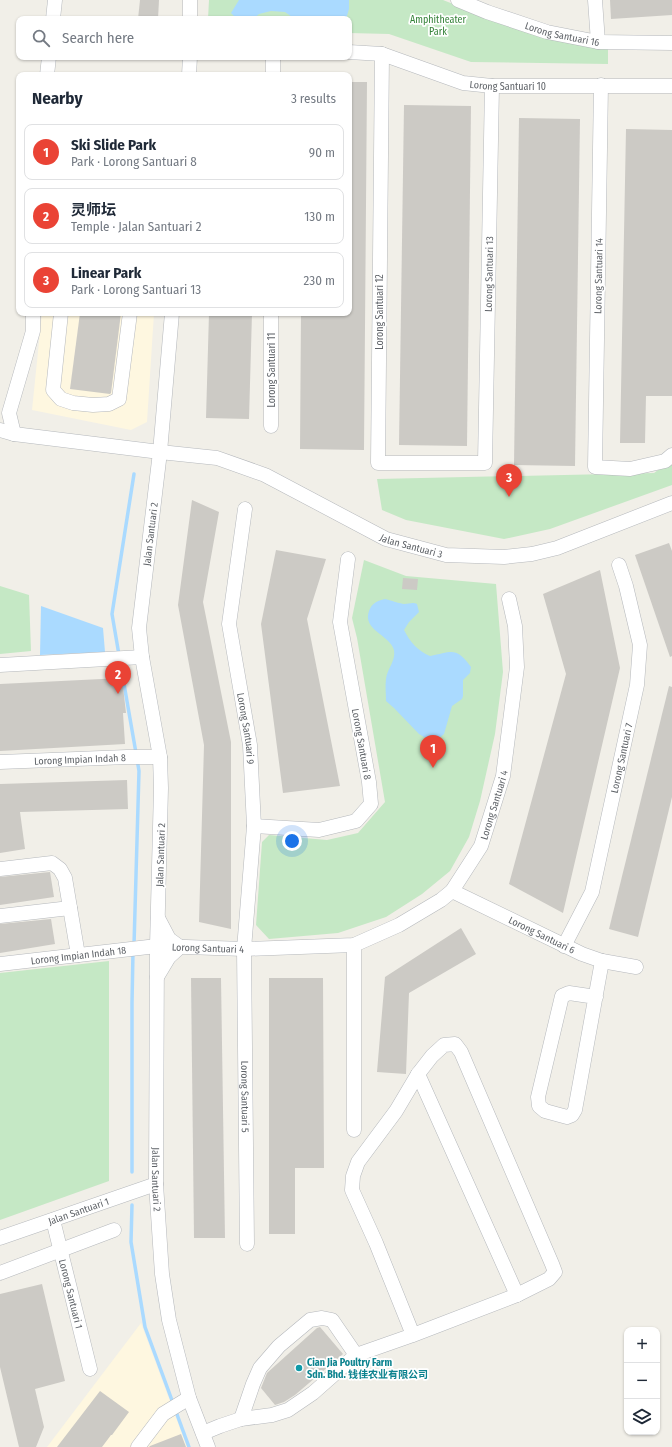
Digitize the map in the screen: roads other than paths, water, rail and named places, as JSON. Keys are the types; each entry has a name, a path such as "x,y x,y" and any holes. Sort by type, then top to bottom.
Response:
{"street":[{"path":"53,16 55,0"},
{"path":"190,0 190,16"},
{"name":"Lorong Santuari 16","path":"458,0 487,6 547,32 598,42 672,43"},
{"path":"595,0 598,42"},
{"name":"Lorong Santuari 10","path":"352,52 382,54 463,83 492,86 672,86"},
{"name":"Lorong Santuari 12","path":"382,54 378,463 485,463"},
{"path":"47,72 49,60"},
{"path":"189,72 190,60"},
{"path":"273,72 274,60"},
{"name":"Lorong Santuari 13","path":"485,463 492,86"},
{"name":"Lorong Santuari 14","path":"601,86 595,467 630,469 664,462 672,455"},
{"path":"14,434 8,413 33,332 33,316"},
{"path":"61,316 53,390 60,399 73,403 93,405 109,404 120,399 130,316"},
{"name":"Jalan Santuari 2","path":"172,316 160,452 139,628 137,658 161,788 161,837 157,917 156,1184 162,1274 169,1320 185,1400 203,1433 208,1447"},
{"name":"Lorong Santuari 11","path":"271,426 272,316"},
{"name":"Jalan Santuari 3","path":"0,430 14,434 217,458 265,475 386,539 446,555 504,557 532,554 557,548 672,504"},
{"name":"Lorong Santuari 9","path":"244,949 254,826 250,744 229,624 245,509"},
{"name":"Lorong Santuari 8","path":"254,826 319,830 356,821 371,804 369,782 340,622 348,559"},
{"name":"Lorong Santuari 7","path":"564,946 592,892 637,685 640,645 620,566"},
{"name":"Lorong Santuari 4","path":"157,946 244,949 354,945 399,925 441,900 452,891 481,846 503,776 517,667 515,626 509,599"},
{"path":"0,665 137,658"},
{"name":"Lorong Impian Indah 8","path":"0,762 155,757"},
{"path":"0,869 52,862 60,869 65,878 78,955"},
{"name":"Lorong Santuari 6","path":"452,891 582,954 602,961 636,967"},
{"path":"0,916 70,908"},
{"path":"157,917 169,939 180,947 169,957 157,978"},
{"path":"354,945 354,1130"},
{"name":"Lorong Impian Indah 18","path":"0,964 157,946"},
{"name":"Lorong Santuari 5","path":"244,949 247,1244"},
{"path":"596,997 569,993 562,996 538,1097 539,1106 544,1111 567,1117 572,1115 575,1110 596,997 602,961"},
{"path":"203,1433 241,1419 272,1416 288,1410 313,1393 356,1355 413,1335 517,1295 549,1279 555,1272 461,1052 455,1044 444,1045 432,1056 418,1074 396,1111 358,1162 353,1176 352,1190 413,1335"},
{"path":"418,1074 517,1295"},
{"name":"Jalan Santuari 1","path":"0,1238 156,1184"},
{"name":"Lorong Santuari 1","path":"53,1220 90,1369"},
{"path":"0,1272 114,1230"},
{"path":"241,1419 260,1368 280,1346 310,1320 322,1318 332,1320 356,1355"},
{"path":"138,1447 163,1414 185,1400"}],"water":[{"path":"239,0 349,0 347,16 291,16 285,12 271,11 257,16 234,16 231,13"},
{"path":"385,599 403,604 417,604 419,612 409,622 404,630 418,649 430,656 449,652 457,653 466,660 471,667 470,673 463,680 462,699 452,706 444,734 438,739 429,740 419,734 386,701 386,679 394,658 394,650 387,640 373,628 369,623 368,618 370,608 373,604"},
{"path":"41,606 103,628 105,652 40,655"}],"waterway":[{"path":"119,655 112,614 134,474"},
{"path":"120,661 136,753"},
{"path":"134,945 139,771 137,759"},
{"path":"132,1172 133,951"},
{"path":"132,1205 131,1242 145,1327 173,1403"},
{"path":"175,1409 189,1447"}],"place":[{"name":"Linear Park","path":"509,497"},
{"name":"灵师坛","path":"118,694"},
{"name":"Ski Slide Park","path":"433,768"},
{"name":"Cian Jia Poultry Farm Sdn. Bhd. 钱佳农业有限公司","path":"299,1368"}],"park label":[{"name":"Amphitheater Park","path":"438,24"}]}
